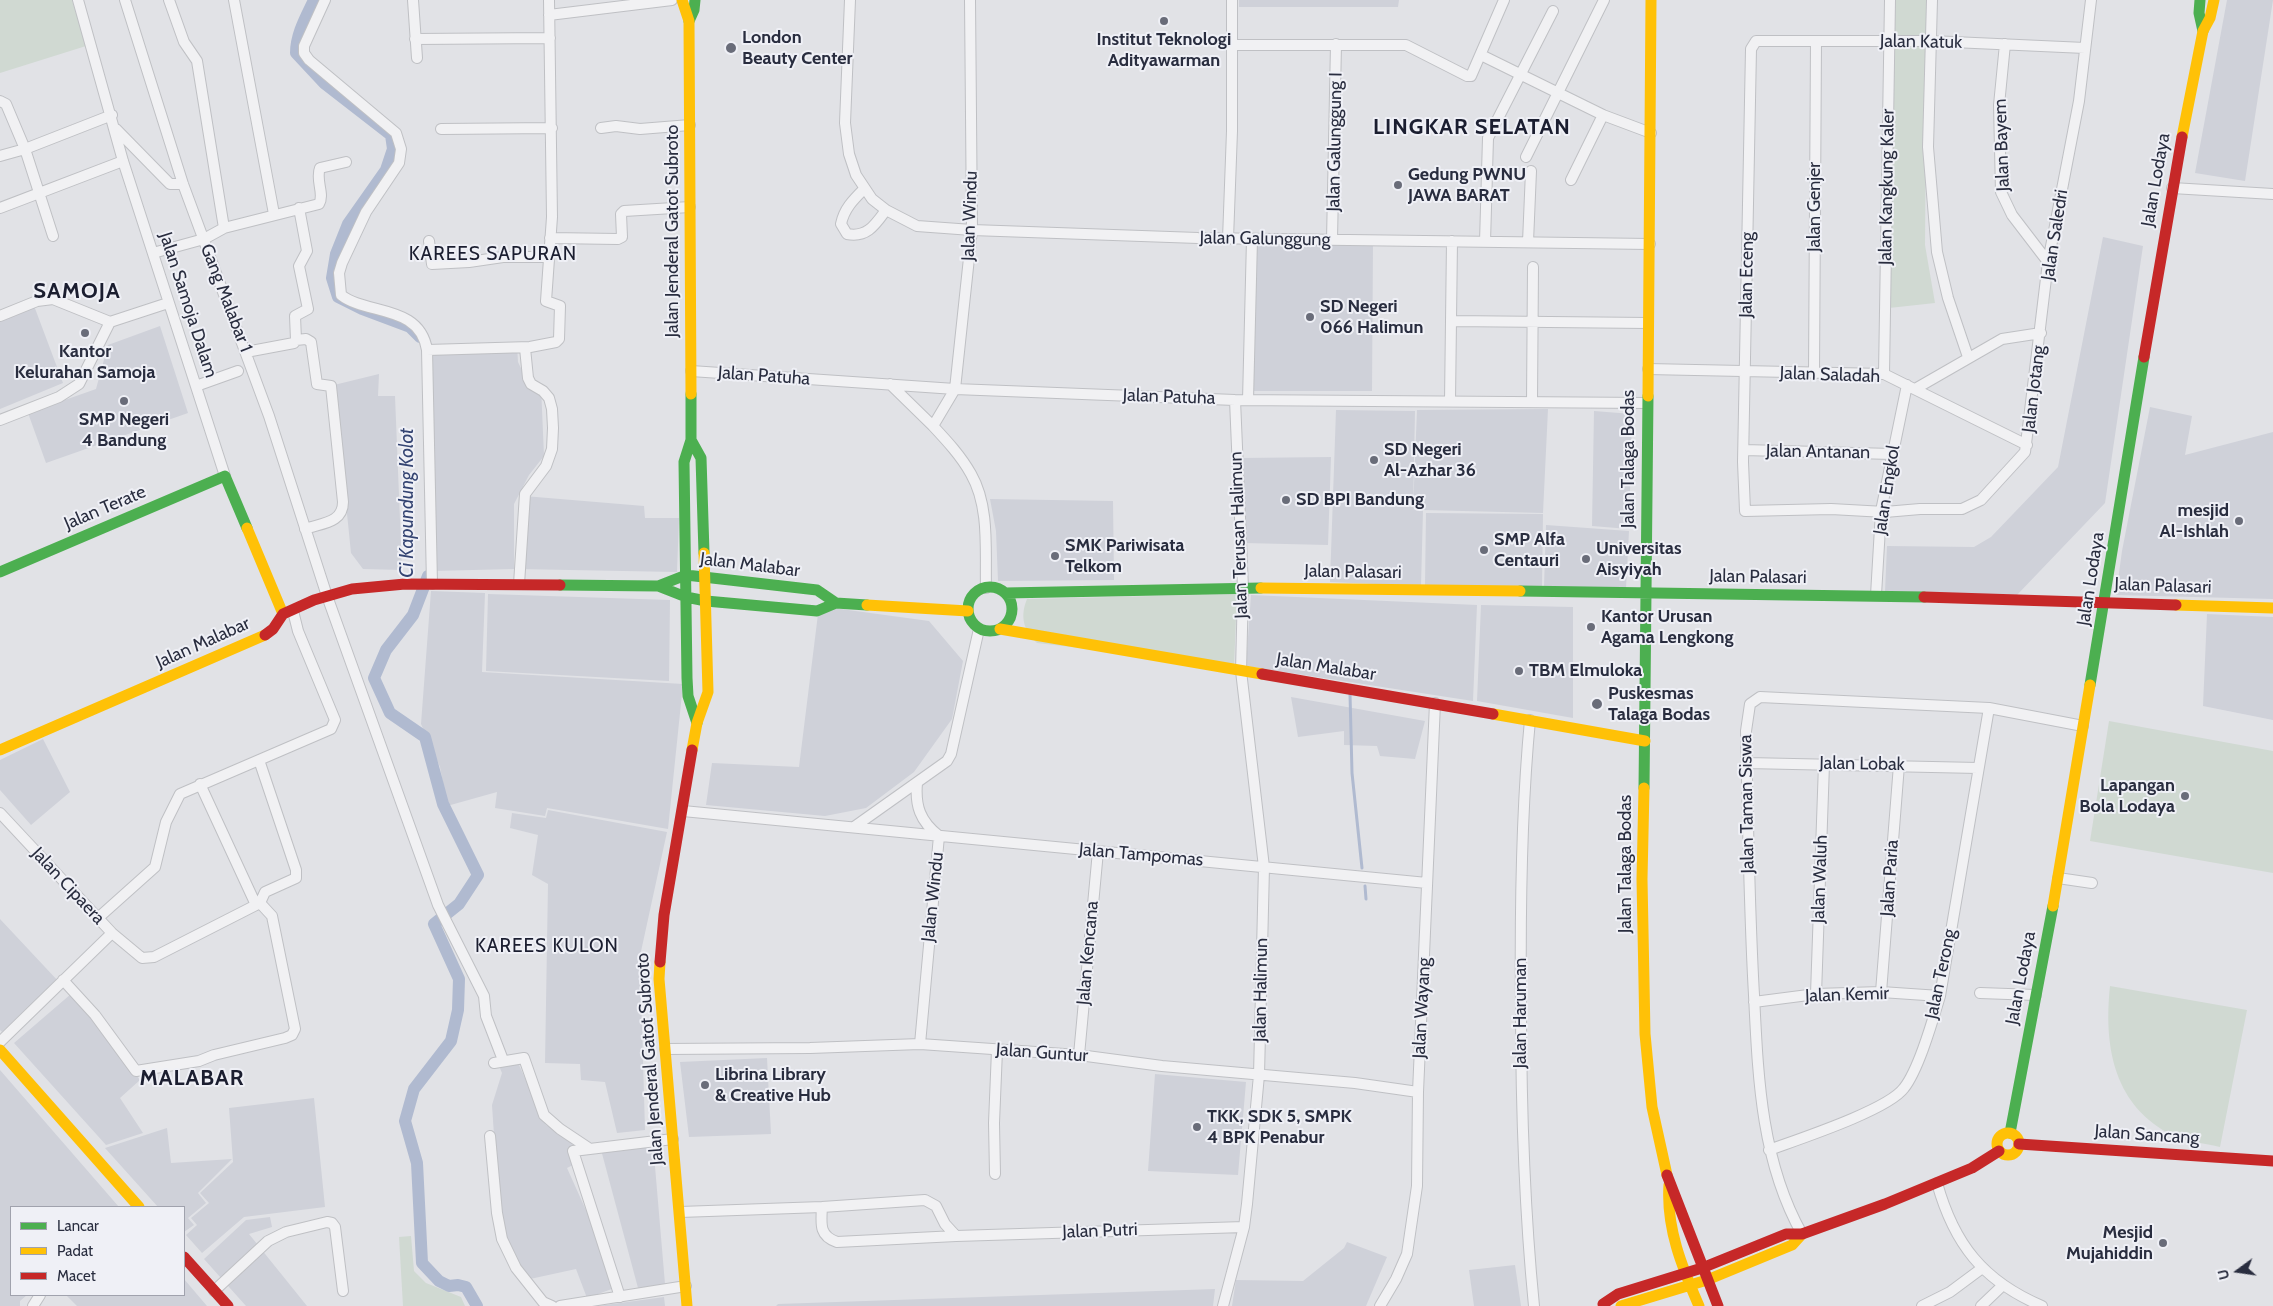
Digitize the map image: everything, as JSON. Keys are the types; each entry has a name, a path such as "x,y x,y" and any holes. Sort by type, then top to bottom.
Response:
{"street":[{"name":"Jalan Samoja Dalam","path":"78,0 112,115 123,161 224,476 288,613"},
{"name":"Gang Malabar 1","path":"125,0 184,184 246,352 327,596 438,905 484,996 486,1016 498,1062 524,1058 544,1115 560,1129 590,1149"},
{"path":"169,0 184,42 197,61 224,228"},
{"path":"234,0 274,214"},
{"path":"325,0 304,46 304,53 334,83 396,133 401,149 399,163 366,212 338,273 341,295 346,299 384,309 413,324 425,341 427,350 432,584"},
{"path":"413,0 417,58"},
{"path":"427,350 525,348 556,342 559,339 560,306 546,300 550,238 552,128 549,0"},
{"path":"549,15 672,0"},
{"name":"Jalan Jenderal Gatot Subroto","path":"682,0 689,21 690,125 692,440 684,462 688,696 697,723"},
{"name":"Jalan Jenderal Gatot Subroto","path":"689,21 694,10 695,0"},
{"name":"Jalan Galunggung","path":"850,0 845,123 849,154 856,175 864,189 886,210 917,226 972,230 1252,239 1650,244"},
{"name":"Jalan Windu","path":"933,426 955,389 972,230 970,0"},
{"path":"1228,238 1232,0"},
{"path":"1232,45 1406,45 1467,76 1473,74 1504,0"},
{"path":"1526,158 1604,0"},
{"name":"Jalan Talaga Bodas","path":"1651,0 1646,741 1642,879 1645,1034 1652,1107 1670,1185 1683,1213 1702,1268 1718,1306"},
{"name":"Jalan Kangkung Kaler","path":"1884,374 1890,0"},
{"path":"1932,0 1928,147 1937,252 1948,298 1968,357"},
{"name":"Jalan Saledri","path":"2041,332 2048,262 2079,101 2091,0"},
{"name":"Jalan Lodaya","path":"2200,0 2199,13 2203,31"},
{"name":"Jalan Lodaya","path":"1999,1151 1996,1144 1999,1138 2004,1133 2010,1133 2058,878 2172,188 2203,31 2210,18 2214,0"},
{"path":"1485,242 1488,138 1523,74 1554,11"},
{"path":"416,39 550,38"},
{"name":"Jalan Katuk","path":"1756,41 1890,40 2085,48"},
{"name":"Jalan Eceng","path":"1756,41 1751,49 1744,450 1745,511 1831,509 1881,511"},
{"name":"Jalan Genjer","path":"1814,374 1816,41"},
{"name":"Jalan Galunggung I","path":"1332,240 1336,44"},
{"name":"Jalan Bayem","path":"2005,44 1999,105 2001,192 2012,215 2048,262"},
{"path":"1481,55 1603,115 1650,133"},
{"path":"0,101 6,104 25,149 53,236"},
{"path":"0,156 25,149 112,115"},
{"path":"1571,180 1603,115"},
{"path":"601,128 616,126 640,129 690,125"},
{"path":"115,128 170,184 184,184"},
{"path":"441,128 552,128"},
{"path":"0,208 123,161"},
{"path":"153,253 204,239 224,228 321,202 318,174 320,168 346,162"},
{"path":"1528,242 1531,171"},
{"path":"2172,188 2273,194"},
{"path":"864,189 843,215 841,224 847,234 856,236 864,234 874,226 886,210"},
{"path":"550,238 618,239 622,237 621,214 624,211 690,207"},
{"path":"296,340 295,316 306,311 308,304 299,266 307,251 300,208"},
{"path":"1248,400 1252,239"},
{"path":"429,241 432,264 469,262 503,257 549,257"},
{"path":"1450,401 1452,241"},
{"path":"1532,402 1533,267"},
{"path":"0,316 37,301 52,299 110,322 168,303"},
{"path":"1451,321 1648,323"},
{"path":"0,420 59,397 79,384 110,322"},
{"path":"1911,387 2002,340 2041,332"},
{"name":"Jalan Jotang","path":"2027,445 2041,332"},
{"path":"246,352 290,345 296,340 308,339 314,357 317,384 331,386 343,512 338,517 305,529"},
{"path":"519,584 525,494 546,466 552,449 553,428 552,409 549,398 543,391 531,384 528,378 525,348"},
{"name":"Jalan Saladah","path":"1648,370 1884,374 2027,445"},
{"path":"196,386 238,371"},
{"name":"Jalan Patuha","path":"691,371 955,389 1235,400 1647,403"},
{"path":"890,384 933,426 972,475 984,513 986,588"},
{"name":"Jalan Engkol","path":"1876,595 1881,511 1892,454 1911,387"},
{"name":"Jalan Terusan Halimun","path":"1235,400 1242,588 1241,671"},
{"name":"Jalan Jenderal Gatot Subroto","path":"688,1306 665,1049 660,979 660,945 697,723 708,692 701,458 692,440"},
{"path":"1881,511 1969,507 1982,500 2025,452 2027,445"},
{"name":"Jalan Antanan","path":"1744,450 1892,454"},
{"name":"Jalan Terate","path":"0,572 224,476"},
{"name":"Jalan Malabar","path":"658,586 686,575 817,590 836,603"},
{"name":"Jalan Malabar","path":"0,750 259,639 273,629 288,613 314,600 352,589 405,584 658,586 686,597 706,601 817,611 836,603 968,610"},
{"path":"986,588 996,588 1005,593 1011,603 1011,616 1005,626 989,632 979,629 971,621 968,610 971,598 980,589 986,588"},
{"path":"1005,593 1242,588"},
{"name":"Jalan Palasari","path":"1242,588 1876,595 2273,608"},
{"path":"98,918 151,872 158,861 166,822 175,800 180,794 331,729 334,725 335,720 298,631 288,613"},
{"path":"854,827 947,761 951,754 979,629"},
{"name":"Jalan Malabar","path":"1000,629 1646,741"},
{"name":"Jalan Halimun","path":"1223,1306 1244,1227 1259,1075 1264,867 1245,719 1241,671"},
{"name":"Jalan Taman Siswa","path":"1802,1234 1789,1209 1769,1150 1762,1108 1749,920 1747,717 1752,701 1760,697 1989,708 2083,726"},
{"name":"Jalan Wayang","path":"1380,1306 1396,1279 1407,1254 1417,1186 1418,1092 1435,703"},
{"name":"Jalan Terong","path":"1769,1150 1855,1117 1890,1101 1906,1087 1921,1052 1940,996 1989,708"},
{"name":"Jalan Haruman","path":"1530,720 1522,817 1520,962 1524,1188 1534,1306"},
{"path":"112,933 142,958 154,958 258,904 265,892 294,879 297,875 259,760"},
{"name":"Jalan Lobak","path":"1747,763 1978,768"},
{"name":"Jalan Waluh","path":"1816,994 1824,764"},
{"name":"Jalan Paria","path":"1882,992 1899,765"},
{"name":"Jalan Windu","path":"917,782 916,800 921,818 928,828 939,836 920,1044"},
{"path":"63,980 94,1015 136,1071 199,1061 214,1055 292,1035 294,1029 272,916 258,904 200,784"},
{"name":"Jalan Tampomas","path":"683,810 1427,883"},
{"name":"Jalan Cipaera","path":"0,813 112,933 0,1042"},
{"name":"Jalan Kencana","path":"1079,1055 1098,851"},
{"path":"2058,878 2092,883"},
{"name":"Jalan Kemir","path":"1754,1002 1816,994 1882,992 1940,996"},
{"path":"1980,993 2036,995"},
{"name":"Jalan Guntur","path":"665,1049 810,1048 920,1044 1079,1055 1259,1075 1355,1083 1418,1092"},
{"path":"0,1050 136,1206"},
{"path":"995,1174 994,1123 997,1050"},
{"path":"1601,1305 1618,1294 1686,1274 1786,1234 1802,1234 1938,1183 1972,1168 1999,1151 2005,1155 2012,1155 2018,1150 2019,1144 2015,1136 2010,1133"},
{"path":"490,1136 497,1213 502,1239 516,1268 539,1297 552,1306"},
{"path":"620,1297 573,1152 672,1139"},
{"name":"Jalan Sancang","path":"2019,1144 2273,1161"},
{"path":"1938,1183 1956,1233 1966,1251 1981,1269 2002,1286 2042,1306"},
{"name":"Jalan Talaga Bodas","path":"1670,1185 1667,1199 1669,1218 1698,1306"},
{"path":"680,1212 822,1207 925,1200 936,1206 945,1224 956,1236"},
{"name":"Jalan Putri","path":"822,1207 821,1230 829,1240 837,1242 956,1236 1244,1227"},
{"path":"214,1291 268,1241 286,1232 327,1222 332,1223 335,1227 343,1291"},
{"path":"1601,1305 1620,1306 1707,1280 1792,1245 1802,1234"},
{"path":"185,1258 228,1306"},
{"path":"1922,1306 1950,1292 1981,1269"},
{"path":"560,1306 686,1286"},
{"path":"1981,1306 2002,1286"}],"shaded area":[{"path":"0,0 72,0 86,46 0,73"},
{"path":"1239,0 1399,0 1398,7 1239,7"},
{"path":"1887,0 1927,0 1925,245 1935,303 1889,308"},
{"path":"2227,0 2273,0 2245,181 2195,173"},
{"path":"2103,237 2143,246 2105,503 2017,595 1885,592 1887,546 1974,547 1991,537 2058,467"},
{"name":"SD Negeri 066 Halimun","path":"1248,243 1373,243 1372,391 1249,391"},
{"path":"33,303 63,383 0,409 0,315"},
{"name":"SMP Negeri 4 Bandung","path":"160,326 188,413 46,463 28,413 96,389 108,345"},
{"path":"517,346 518,362 526,379 541,386 544,456 529,475 514,504 514,569 432,571 430,351"},
{"path":"379,374 378,396 395,396 402,570 363,569 351,553 334,385"},
{"path":"2150,407 2192,416 2185,455 2273,432 2273,599 2116,595 2122,551"},
{"path":"1548,409 1543,513 1423,510 1421,586 1330,582 1336,410 1415,411 1413,510 1417,410"},
{"path":"1594,411 1632,414 1629,529 1592,526"},
{"name":"SD BPI Bandung","path":"1331,457 1328,545 1244,543 1242,458"},
{"path":"524,496 644,506 645,518 679,518 677,572 517,569"},
{"name":"SMK Pariwisata Telkom","path":"990,499 1113,501 1114,580 998,581 996,531"},
{"name":"SMP Alfa Centauri","path":"1426,513 1543,514 1542,588 1425,585"},
{"name":"Universitas Aisyiyah","path":"1546,525 1629,531 1626,588 1544,587"},
{"path":"431,591 485,593 482,672 683,684 668,829 547,808 545,816 495,808 497,792 447,806 440,767 421,724"},
{"path":"488,594 670,600 669,681 486,671"},
{"path":"1237,594 1234,666 1037,643 1026,628 1023,617 1027,599"},
{"path":"1251,595 1477,605 1473,701 1246,666"},
{"path":"1481,605 1573,607 1573,718 1477,701"},
{"path":"819,606 929,621 963,661 952,719 914,772 866,808 825,816 706,805 712,763 799,767"},
{"path":"2207,614 2273,617 2273,720 2203,706"},
{"path":"1291,697 1425,721 1415,759 1380,756 1377,746 1344,745 1344,731 1298,737"},
{"name":"Lapangan Bola Lodaya","path":"2109,721 2273,751 2273,873 2090,841"},
{"path":"43,739 70,792 31,825 0,790 0,760"},
{"path":"548,810 667,832 640,956 645,1130 617,1133 605,1082 581,1080 580,1064 545,1063 548,884 532,875 538,835 510,828 512,813 546,818"},
{"path":"0,919 59,982 2,1032 0,1030"},
{"path":"2110,986 2247,1010 2220,1147 2174,1136 2149,1120 2134,1105 2123,1088 2111,1049 2108,1007"},
{"path":"71,994 140,1080 120,1098 143,1133 106,1145 14,1043"},
{"path":"515,1056 546,1125 569,1137 581,1161 567,1168 620,1286 587,1298 576,1269 530,1279 512,1256 500,1225 492,1105 502,1073 496,1059"},
{"path":"767,1058 771,1134 689,1137 680,1062"},
{"path":"0,1070 118,1206 10,1206 10,1296 26,1296 20,1301 20,1306 0,1306"},
{"name":"TKK, SDK 5, SMPK 4 BPK Penabur","path":"1155,1074 1246,1082 1238,1175 1148,1171"},
{"path":"314,1098 325,1207 244,1217 202,1253 186,1235 197,1225 191,1218 209,1203 200,1193 233,1162 229,1108"},
{"path":"167,1128 171,1163 232,1159 198,1193 206,1203 188,1218 194,1225 185,1231 185,1206 157,1206 105,1148"},
{"path":"653,1143 665,1284 638,1288 600,1146"},
{"path":"270,1217 272,1227 249,1234 307,1306 246,1306 204,1259 246,1220"},
{"path":"411,1236 414,1271 426,1283 461,1297 465,1306 403,1306 399,1237"},
{"path":"1347,1242 1387,1257 1366,1306 1232,1306 1236,1280 1303,1281 1344,1248"},
{"path":"1515,1265 1521,1306 1474,1306 1469,1270"},
{"path":"185,1280 207,1306 77,1306 67,1296 185,1296"},
{"path":"1215,1289 1213,1306 776,1306 778,1304"},
{"path":"664,1297 665,1306 598,1306"}],"waterway":[{"name":"Ci Kapundung Kolot","path":"314,0 300,32 296,53 324,83 391,135 393,149 386,170 348,224 336,254 332,278 338,297 362,309 410,327 420,337"},
{"name":"Ci Kapundung Kolot","path":"428,576 413,615 386,650 374,678 390,713 425,737 443,804 478,875 459,904 434,924 459,979 458,1010 451,1041 414,1089 405,1121 417,1163 422,1263 439,1281 449,1286 458,1285 466,1287 477,1306"},
{"path":"1350,694 1352,773 1362,868"},
{"path":"1365,886 1366,899"}],"traffic: fast":[{"path":"689,21 694,10 695,0"},
{"path":"2200,0 2199,13 2203,31"},
{"path":"2090,685 2144,357"},
{"path":"691,394 691,440 684,462 687,678 688,696 697,723"},
{"path":"1644,788 1648,396"},
{"path":"691,440 701,458 704,553"},
{"path":"0,572 225,476 247,528"},
{"path":"560,585 658,586 686,575 817,590 836,603"},
{"path":"658,586 686,597 706,601 817,611 836,603 867,605"},
{"path":"986,587 994,587 1006,593 1012,609 1006,625 994,631 986,631 974,625 968,613 968,605 974,593 986,587"},
{"path":"1005,593 1261,588"},
{"path":"1520,591 1924,597"},
{"path":"2010,1133 2053,906"}],"traffic: slow":[{"path":"682,0 689,21 691,394"},
{"path":"1648,396 1651,0"},
{"path":"2182,137 2203,31 2210,18 2214,0"},
{"path":"247,528 283,614"},
{"path":"692,750 697,723 708,692 704,553"},
{"path":"1261,588 1520,591"},
{"path":"867,605 968,611"},
{"path":"2176,605 2273,608"},
{"path":"1000,629 1262,674"},
{"path":"0,750 265,635"},
{"path":"2053,906 2090,685"},
{"path":"1493,714 1645,741"},
{"path":"1644,788 1642,879 1645,1034 1652,1107 1667,1175"},
{"path":"660,962 659,979 687,1306"},
{"path":"0,1050 138,1206"},
{"path":"2008,1133 2016,1136 2019,1144 2016,1152 2008,1155 2000,1152 1997,1144 2000,1136 2008,1133"},
{"path":"1669,1185 1670,1217 1676,1247 1699,1306"},
{"path":"1621,1306 1707,1280 1792,1245 1802,1234"}],"traffic: jam":[{"path":"2144,357 2182,137"},
{"path":"265,635 273,629 283,614 314,600 352,589 405,584 560,585"},
{"path":"1924,597 2176,605"},
{"path":"1262,674 1493,714"},
{"path":"660,962 664,915 692,750"},
{"path":"2019,1144 2273,1161"},
{"path":"1603,1304 1618,1294 1702,1268 1786,1234 1802,1234 1885,1204 1972,1168 1999,1151"},
{"path":"1667,1175 1718,1306"},
{"path":"185,1258 228,1306"}],"place":[{"name":"Institut Teknologi Adityawarman","path":"1164,21"},
{"name":"London Beauty Center","path":"731,48"},
{"name":"Gedung PWNU JAWA BARAT","path":"1398,185"},
{"name":"SD Negeri 066 Halimun","path":"1310,317"},
{"name":"Kantor Kelurahan Samoja","path":"85,333"},
{"name":"SMP Negeri 4 Bandung","path":"124,401"},
{"name":"SD Negeri Al-Azhar 36","path":"1374,460"},
{"name":"SD BPI Bandung","path":"1286,500"},
{"name":"mesjid Al-Ishlah","path":"2239,521"},
{"name":"SMP Alfa Centauri","path":"1484,550"},
{"name":"SMK Pariwisata Telkom","path":"1055,556"},
{"name":"Universitas Aisyiyah","path":"1586,559"},
{"name":"Kantor Urusan Agama Lengkong","path":"1591,627"},
{"name":"TBM Elmuloka","path":"1519,671"},
{"name":"Puskesmas Talaga Bodas","path":"1597,704"},
{"name":"Lapangan Bola Lodaya","path":"2185,796"},
{"name":"Librina Library & Creative Hub","path":"705,1085"},
{"name":"TKK, SDK 5, SMPK 4 BPK Penabur","path":"1197,1127"},
{"name":"Mesjid Mujahiddin","path":"2163,1243"}],"district":[{"name":"LINGKAR SELATAN","path":"1472,128"},
{"name":"KAREES SAPURAN","path":"493,254"},
{"name":"SAMOJA","path":"77,292"},
{"name":"KAREES KULON","path":"547,946"},
{"name":"MALABAR","path":"192,1079"}]}
